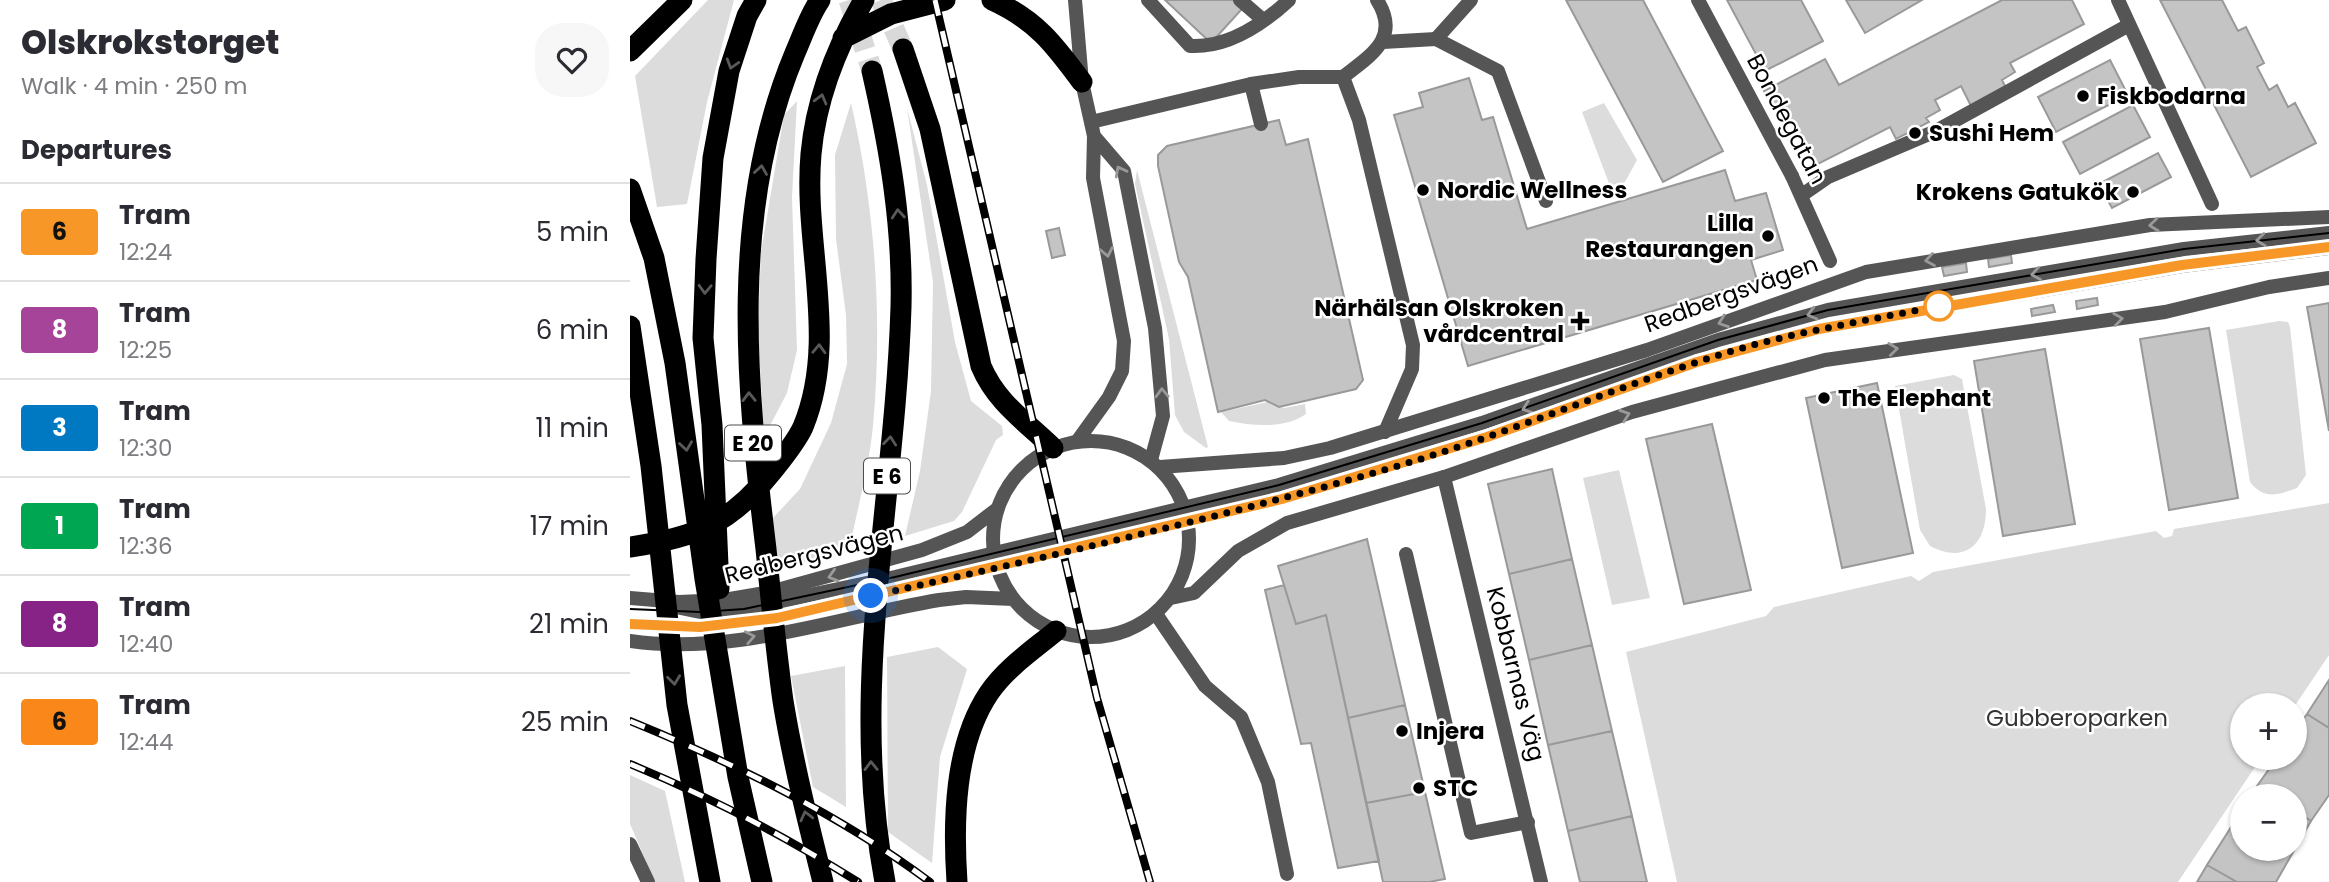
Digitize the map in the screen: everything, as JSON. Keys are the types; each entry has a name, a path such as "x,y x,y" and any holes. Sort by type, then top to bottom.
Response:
{"highway":[{"path":"630,51 682,0"},
{"name":"E 20","path":"723,685 712,425 703,338 706,259 713,158 729,71 747,16 756,0"},
{"name":"E 20","path":"820,0 782,85 763,156 750,245 748,328 750,414 783,701 798,783 823,882"},
{"path":"630,547 676,541 723,521 755,493 803,428 816,389 820,351 809,202 811,154 826,81 843,38 864,0"},
{"path":"843,38 891,14 945,0"},
{"path":"992,0 1019,12 1048,36 1082,82"},
{"path":"903,49 930,129 981,366 990,388 1002,403 1053,448"},
{"name":"E 6","path":"872,71 896,193 900,241 898,357 873,624 871,772 877,840 885,882"},
{"path":"630,188 654,258 675,363 738,777 762,882"},
{"path":"630,326 650,466 677,705 710,882"},
{"path":"630,423 636,374"},
{"path":"957,882 957,809 963,765 975,720 989,693 1009,670 1056,631"}],"street":[{"path":"1075,0 1082,82 1092,129 1093,178 1124,341 1122,371 1109,397 1078,440"},
{"path":"1148,0 1189,46 1228,42 1289,0"},
{"path":"1240,0 1262,19"},
{"path":"1377,0 1386,21 1383,42"},
{"path":"1436,39 1471,0"},
{"name":"Bondegatan","path":"1698,0 1792,176 1830,261"},
{"path":"2118,0 2212,204"},
{"path":"1801,195 1828,177 1947,125 2129,25"},
{"path":"1092,129 1251,83 1299,77 1343,77 1383,42 1436,39 1498,71 1546,201"},
{"path":"1343,77 1359,120 1413,345 1412,369 1385,432"},
{"path":"1251,83 1261,124"},
{"path":"1092,129 1124,171 1155,328 1161,368 1163,416 1155,463"},
{"name":"Redbergsvägen","path":"1155,463 1284,458 1385,432 1494,395 1647,349 1866,272 2150,225 2329,217"},
{"path":"1187,516 1394,452 1718,340 1828,310 2184,249 2329,233"},
{"path":"632,624 728,625 777,618 942,573 1422,458 1635,382 1819,329 2182,265 2329,247"},
{"path":"1171,598 1194,593 1238,551 1287,523 1444,477 1632,412 1825,360 2165,312 2269,287 2329,278"},
{"name":"Redbergsvägen","path":"995,560 993,533 997,509 1008,486 1024,466 1053,448 1078,440 1102,440 1128,447 1155,463 1176,487 1187,516"},
{"name":"Kobbarnas Väg","path":"1444,477 1541,882"},
{"name":"Redbergsvägen","path":"630,598 679,602 747,596 812,582 944,542 967,531 997,509"},
{"path":"995,560 1013,599 1032,618 1056,631 1078,636 1100,637 1122,632 1156,614 1171,598 1187,564 1187,516"},
{"path":"1406,554 1471,833 1528,822"},
{"path":"630,598 700,612 744,609 942,573"},
{"path":"630,642 687,645 730,641 939,600 966,597 1013,599"},
{"path":"1156,614 1205,686 1241,717 1268,782 1287,874"},
{"path":"630,844 648,882"}],"green space":[{"path":"708,0 734,0 707,102 687,204 657,207 635,76"},
{"path":"797,101 792,197 797,350 787,393 764,437 758,328 761,252 784,115"},
{"path":"851,103 866,182 875,263 876,386 869,457 849,551 777,569 772,519 800,489 831,423 847,364 846,315 836,239 835,155"},
{"path":"1604,103 1637,160 1625,182 1610,186 1582,112"},
{"path":"907,108 927,185 955,342 971,401 1002,426 1003,435 996,440 962,512 954,521 905,536 920,471 931,391 933,282"},
{"path":"1137,170 1208,447 1206,448 1184,432 1175,415 1169,339 1135,184"},
{"path":"2279,321 2288,322 2290,327 2306,475 2297,488 2284,493 2266,494 2250,482 2226,330"},
{"path":"1954,375 1962,379 1986,509 1985,522 1978,541 1963,552 1954,553 1930,546 1920,530 1895,386"},
{"path":"1268,402 1284,408 1305,404 1306,414 1288,422 1258,425 1229,421 1221,412"},
{"path":"1619,470 1650,598 1612,605 1583,478"},
{"name":"Gubberoparken","path":"2329,503 2329,655 2303,693 2230,693 2230,770 2253,770 2244,784 2230,784 2230,804 2178,882 1677,882 1626,652 1766,616 1774,607 1911,576 1919,581 1933,572 2156,531 2164,538 2172,536 2174,529"},
{"path":"938,647 967,669 940,757 932,863 888,832 887,657"},
{"path":"845,666 846,807 813,787 791,676"},
{"path":"630,775 665,791 685,882 655,882 630,824"}],"building":[{"path":"1165,0 1250,0 1211,43"},
{"path":"1566,0 1643,0 1723,151 1663,182"},
{"path":"1727,0 1801,0 1823,41 1765,71"},
{"path":"1846,0 1922,0 1865,33"},
{"path":"2002,0 2072,0 2084,24 2010,63 2015,72 2002,80 2006,88 1971,106 1961,86 1935,100 1940,110 1926,118 1929,122 1896,139 1890,127 1814,166 1782,104 1773,109 1764,91 1825,59 1839,85"},
{"path":"2160,0 2222,0 2238,31 2246,27 2264,63 2257,67 2269,90 2277,85 2288,107 2295,103 2316,143 2251,177"},
{"name":"Fiskbodarna","path":"2110,60 2128,95 2056,132 2038,97"},
{"path":"1469,78 1482,120 1493,117 1527,229 1725,170 1735,201 1766,193 1783,250 1751,260 1757,280 1468,366 1394,115 1423,107 1419,93"},
{"name":"Fiskbodarna","path":"2133,105 2150,137 2080,174 2063,142"},
{"path":"1279,120 1286,145 1308,139 1363,380 1356,389 1279,407 1265,400 1218,412 1188,277 1179,262 1158,166 1158,155 1167,146"},
{"path":"2158,153 2171,177 2112,208 2099,184"},
{"path":"1059,228 1065,255 1052,258 1046,231"},
{"path":"2011,255 2012,263 1989,267 1988,259"},
{"path":"1966,263 1967,272 1944,276 1942,267"},
{"path":"2097,298 2098,305 2077,309 2076,301"},
{"path":"2329,303 2329,431 2307,307"},
{"path":"2053,305 2055,312 2032,316 2031,309"},
{"path":"2209,328 2238,498 2169,510 2140,339"},
{"path":"2045,349 2075,524 2003,536 1974,361"},
{"path":"1877,383 1913,553 1842,568 1806,398"},
{"path":"1712,424 1751,590 1684,604 1646,439"},
{"path":"1552,469 1572,559 1509,574 1488,484"},
{"path":"1367,539 1405,705 1348,718 1326,615 1296,624 1278,566"},
{"path":"1572,559 1592,645 1529,660 1509,574"},
{"path":"1284,585 1296,624 1326,615 1379,861 1338,868 1311,743 1301,744 1265,590"},
{"path":"1592,645 1612,731 1548,745 1529,660"},
{"path":"2329,680 2329,728 2307,714"},
{"path":"1405,705 1425,792 1366,803 1348,718"},
{"path":"2307,714 2329,728 2329,795 2311,821 2307,818 2307,784 2258,784 2268,770 2307,770"},
{"path":"1612,731 1632,816 1568,831 1548,745"},
{"path":"1425,792 1445,879 1429,882 1383,882 1366,803"},
{"path":"1632,816 1647,882 1580,882 1568,831"},
{"path":"2230,829 2230,861 2288,861 2276,882 2237,882 2207,865"},
{"path":"2207,865 2237,882 2197,882"}],"tunnel":[{"path":"849,0 872,71"},
{"path":"881,0 903,49"}],"tram line":[{"path":"630,609 700,612 744,609 895,577 1279,485 1482,423 1718,340 1828,310 2184,249 2329,233"},
{"name":"6","path":"630,624 700,627 777,618 1250,507 1442,452 1635,382 1725,353 1819,329 2182,265 2329,247"},
{"path":"630,624 700,627 777,618 1282,499 1487,437 1697,362 1819,329 2182,266 2329,248"}],"railway":[{"path":"935,0 1097,698 1150,882"},
{"path":"630,721 785,792 860,834 930,882"},
{"path":"630,764 747,818 858,882"}],"place":[{"name":"Fiskbodarna","path":"2083,96"},
{"name":"Sushi Hem","path":"1915,133"},
{"name":"Nordic Wellness","path":"1423,190"},
{"name":"Krokens Gatukök","path":"2133,192"},
{"name":"Lilla Restaurangen","path":"1768,236"},
{"name":"Närhälsan Olskroken vårdcentral","path":"1580,321"},
{"name":"The Elephant","path":"1824,398"},
{"name":"Injera","path":"1402,731"},
{"name":"STC","path":"1419,788"}],"route":[{"path":"871,596 1250,507 1442,452 1635,382 1725,353 1819,329 1939,306"}]}
